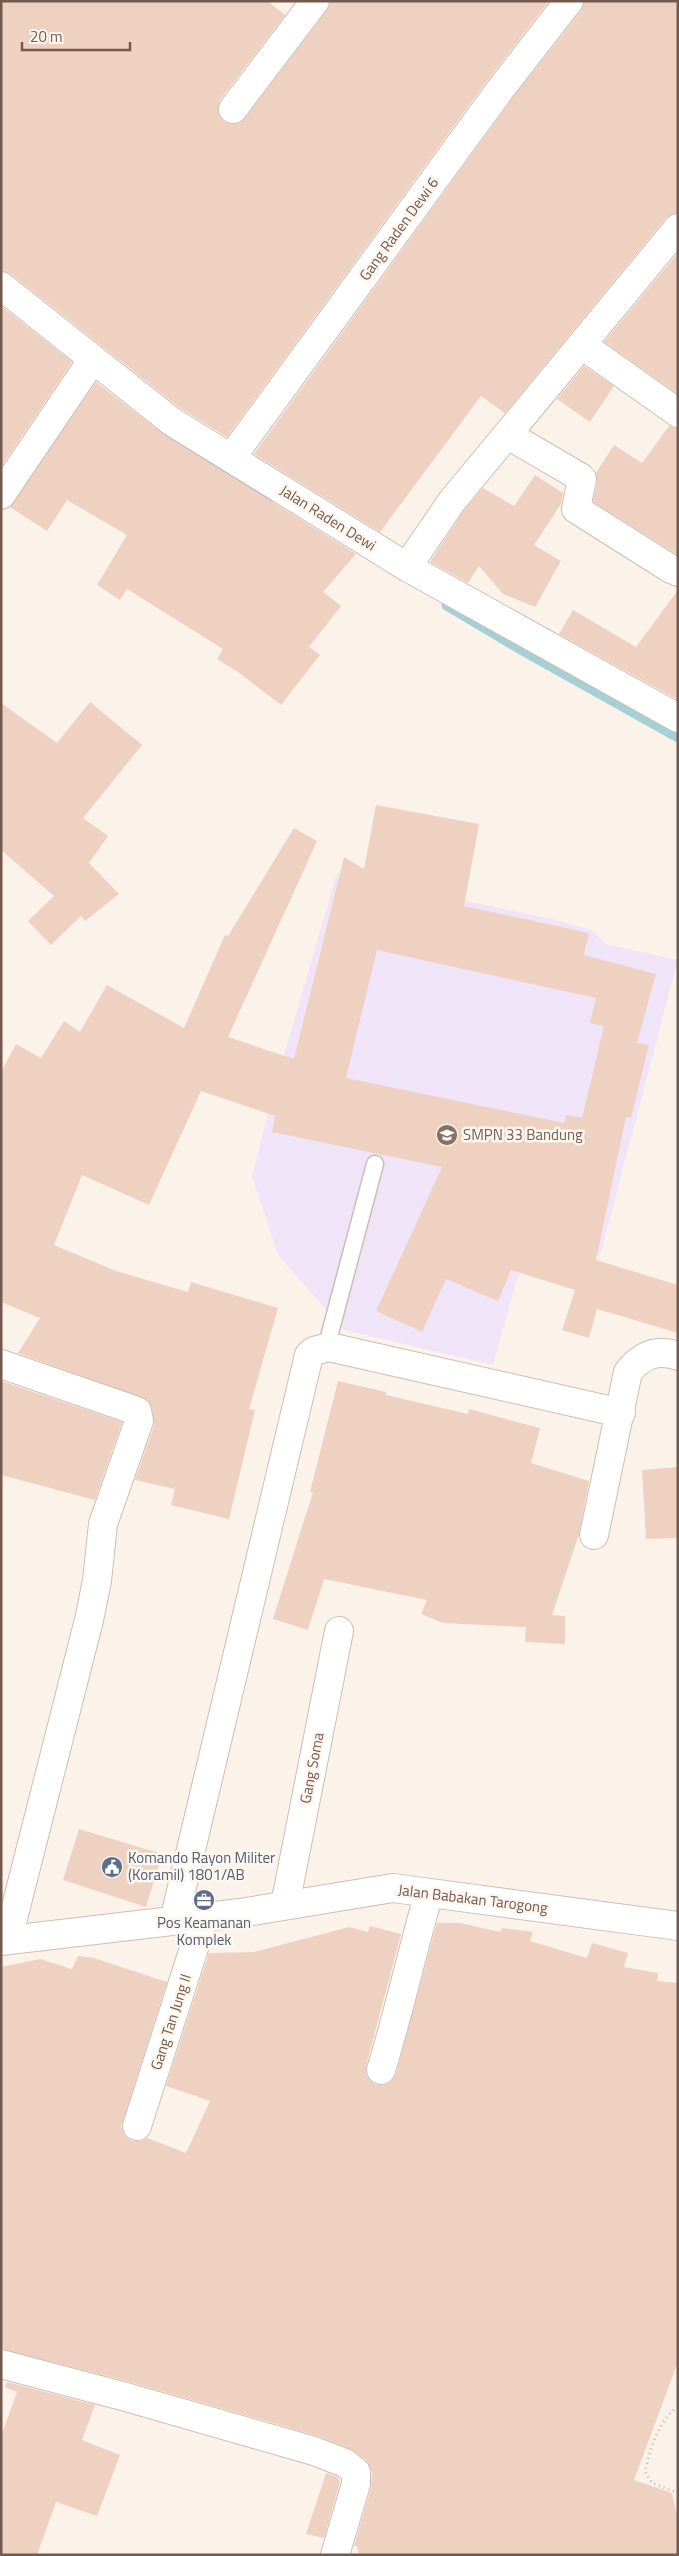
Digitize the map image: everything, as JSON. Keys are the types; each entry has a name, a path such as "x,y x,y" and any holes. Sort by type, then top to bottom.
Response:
{"street":[{"path":"232,109 315,1"},
{"name":"Gang Raden Dewi 6","path":"231,458 499,91 569,1"},
{"path":"407,567 452,501 678,228"},
{"name":"Jalan Raden Dewi","path":"1,286 171,421 407,567 678,718"},
{"path":"582,345 678,413"},
{"path":"1,495 93,359"},
{"path":"508,435 580,477 582,480 576,508 670,570 678,572"},
{"path":"174,1921 184,1887 306,1361 314,1351 326,1348 621,1413"},
{"path":"594,1535 621,1413 628,1372 636,1362 658,1352 678,1356"},
{"path":"1,1364 137,1411 139,1420 103,1524 97,1581 89,1620 5,1939"},
{"name":"Gang Soma","path":"285,1905 339,1631"},
{"name":"Jalan Babakan Tarogong","path":"5,1939 174,1921 393,1888 678,1926"},
{"path":"381,2070 397,2019 406,1972 429,1893"},
{"name":"Gang Tan Jung II","path":"137,2126 204,1917"},
{"path":"1,2364 314,2451 345,2463 356,2472 356,2484 335,2555"}],"lane":[{"path":"326,1348 375,1164"}],"path":[{"path":"678,2408 671,2412 656,2437 645,2472 652,2484 678,2493"}],"shaded area":[{"name":"SMPN 33 Bandung","path":"337,873 556,920 592,930 605,944 678,960 600,1256 532,1238 516,1283 493,1365 344,1330 278,1255 252,1176 273,1093"}],"building":[{"path":"1,1 267,1 285,15 220,100 219,115 224,122 232,124 239,123 245,118 327,10 330,1 549,1 486,82 227,437 180,408 11,274 1,271"},
{"path":"584,1 678,1 678,213 666,218 505,413 481,396 380,532 254,454 511,100 581,11"},
{"path":"678,253 678,394 604,342"},
{"path":"1,306 72,362 1,467"},
{"path":"584,366 614,386 590,422 557,399"},
{"path":"96,382 163,434 356,554 323,592 341,606 309,647 320,655 281,705 238,672 217,659 223,649 127,589 120,600 97,585 127,535 67,500 47,531 10,507"},
{"path":"669,426 678,428 678,555 593,502 597,482 596,473 614,445 642,463"},
{"path":"535,475 563,493 561,504 534,545 561,561 535,607 503,594 479,566 468,583 430,562 464,510 483,488 514,506"},
{"path":"678,590 678,700 559,634 573,610 636,647"},
{"path":"90,702 142,745 83,818 108,836 89,863 119,894 85,921 81,916 51,945 28,921 54,896 1,850 1,703 57,743"},
{"path":"376,805 479,824 464,906 589,933 584,955 656,974 637,1043 649,1045 631,1118 626,1117 596,1260 678,1285 678,1333 597,1309 589,1338 562,1330 575,1290 511,1270 498,1301 446,1279 422,1332 376,1311 442,1167 272,1132 275,1116 201,1091 149,1205 82,1175 54,1245 116,1271 188,1292 191,1282 278,1308 249,1409 255,1410 229,1519 171,1505 175,1489 135,1480 154,1426 152,1408 148,1400 18,1353 40,1318 1,1302 1,1072 16,1044 41,1058 64,1021 80,1032 107,985 184,1028 225,935 228,936 294,828 317,841 228,1037 294,1059 344,857 364,869","holes":["377,950 596,998 590,1023 604,1026 582,1118 566,1115 564,1123 346,1078"]},
{"path":"1,1381 122,1422 95,1500 1,1475"},
{"path":"338,1381 386,1392 386,1395 468,1414 469,1409 540,1428 531,1463 589,1481 579,1534 552,1615 565,1616 565,1644 525,1642 526,1627 443,1623 421,1614 427,1600 324,1579 308,1630 273,1619 313,1492 310,1492"},
{"path":"678,1467 678,1538 646,1539 642,1470"},
{"name":"Komando Rayon Militer (Koramil) 1801/AB","path":"79,1829 162,1854 146,1907 63,1880"},
{"path":"437,1923 460,1923 500,1932 502,1928 533,1932 530,1941 587,1958 592,1943 628,1953 624,1967 658,1973 657,1981 678,1983 678,2362 634,2480 672,2493 678,2521 678,2555 359,2555 357,2547 354,2546 371,2488 372,2472 366,2460 351,2449 318,2436 130,2382 1,2349 1,1967 40,1959 72,1969 78,1956 94,1958 167,1982 121,2127 125,2136 132,2141 140,2141 147,2138 186,2153 210,2101 166,2086 209,1953 254,1952 349,1927 368,1932 370,1926 401,1934 366,2066 366,2074 370,2081 376,2085 384,2085 391,2082 396,2074"},
{"path":"7,2382 95,2405 82,2440 120,2455 97,2516 56,2502 37,2555 1,2555 1,2436 17,2392 5,2387"},
{"path":"326,2473 337,2477 340,2482 324,2538 306,2534"}],"waterway":[{"path":"162,429 198,456 269,497"},
{"path":"447,605 519,648 678,737"}],"place":[{"name":"SMPN 33 Bandung","path":"447,1135"},
{"name":"Komando Rayon Militer (Koramil) 1801/AB","path":"112,1867"},
{"name":"Pos Keamanan Komplek","path":"204,1900"}]}
